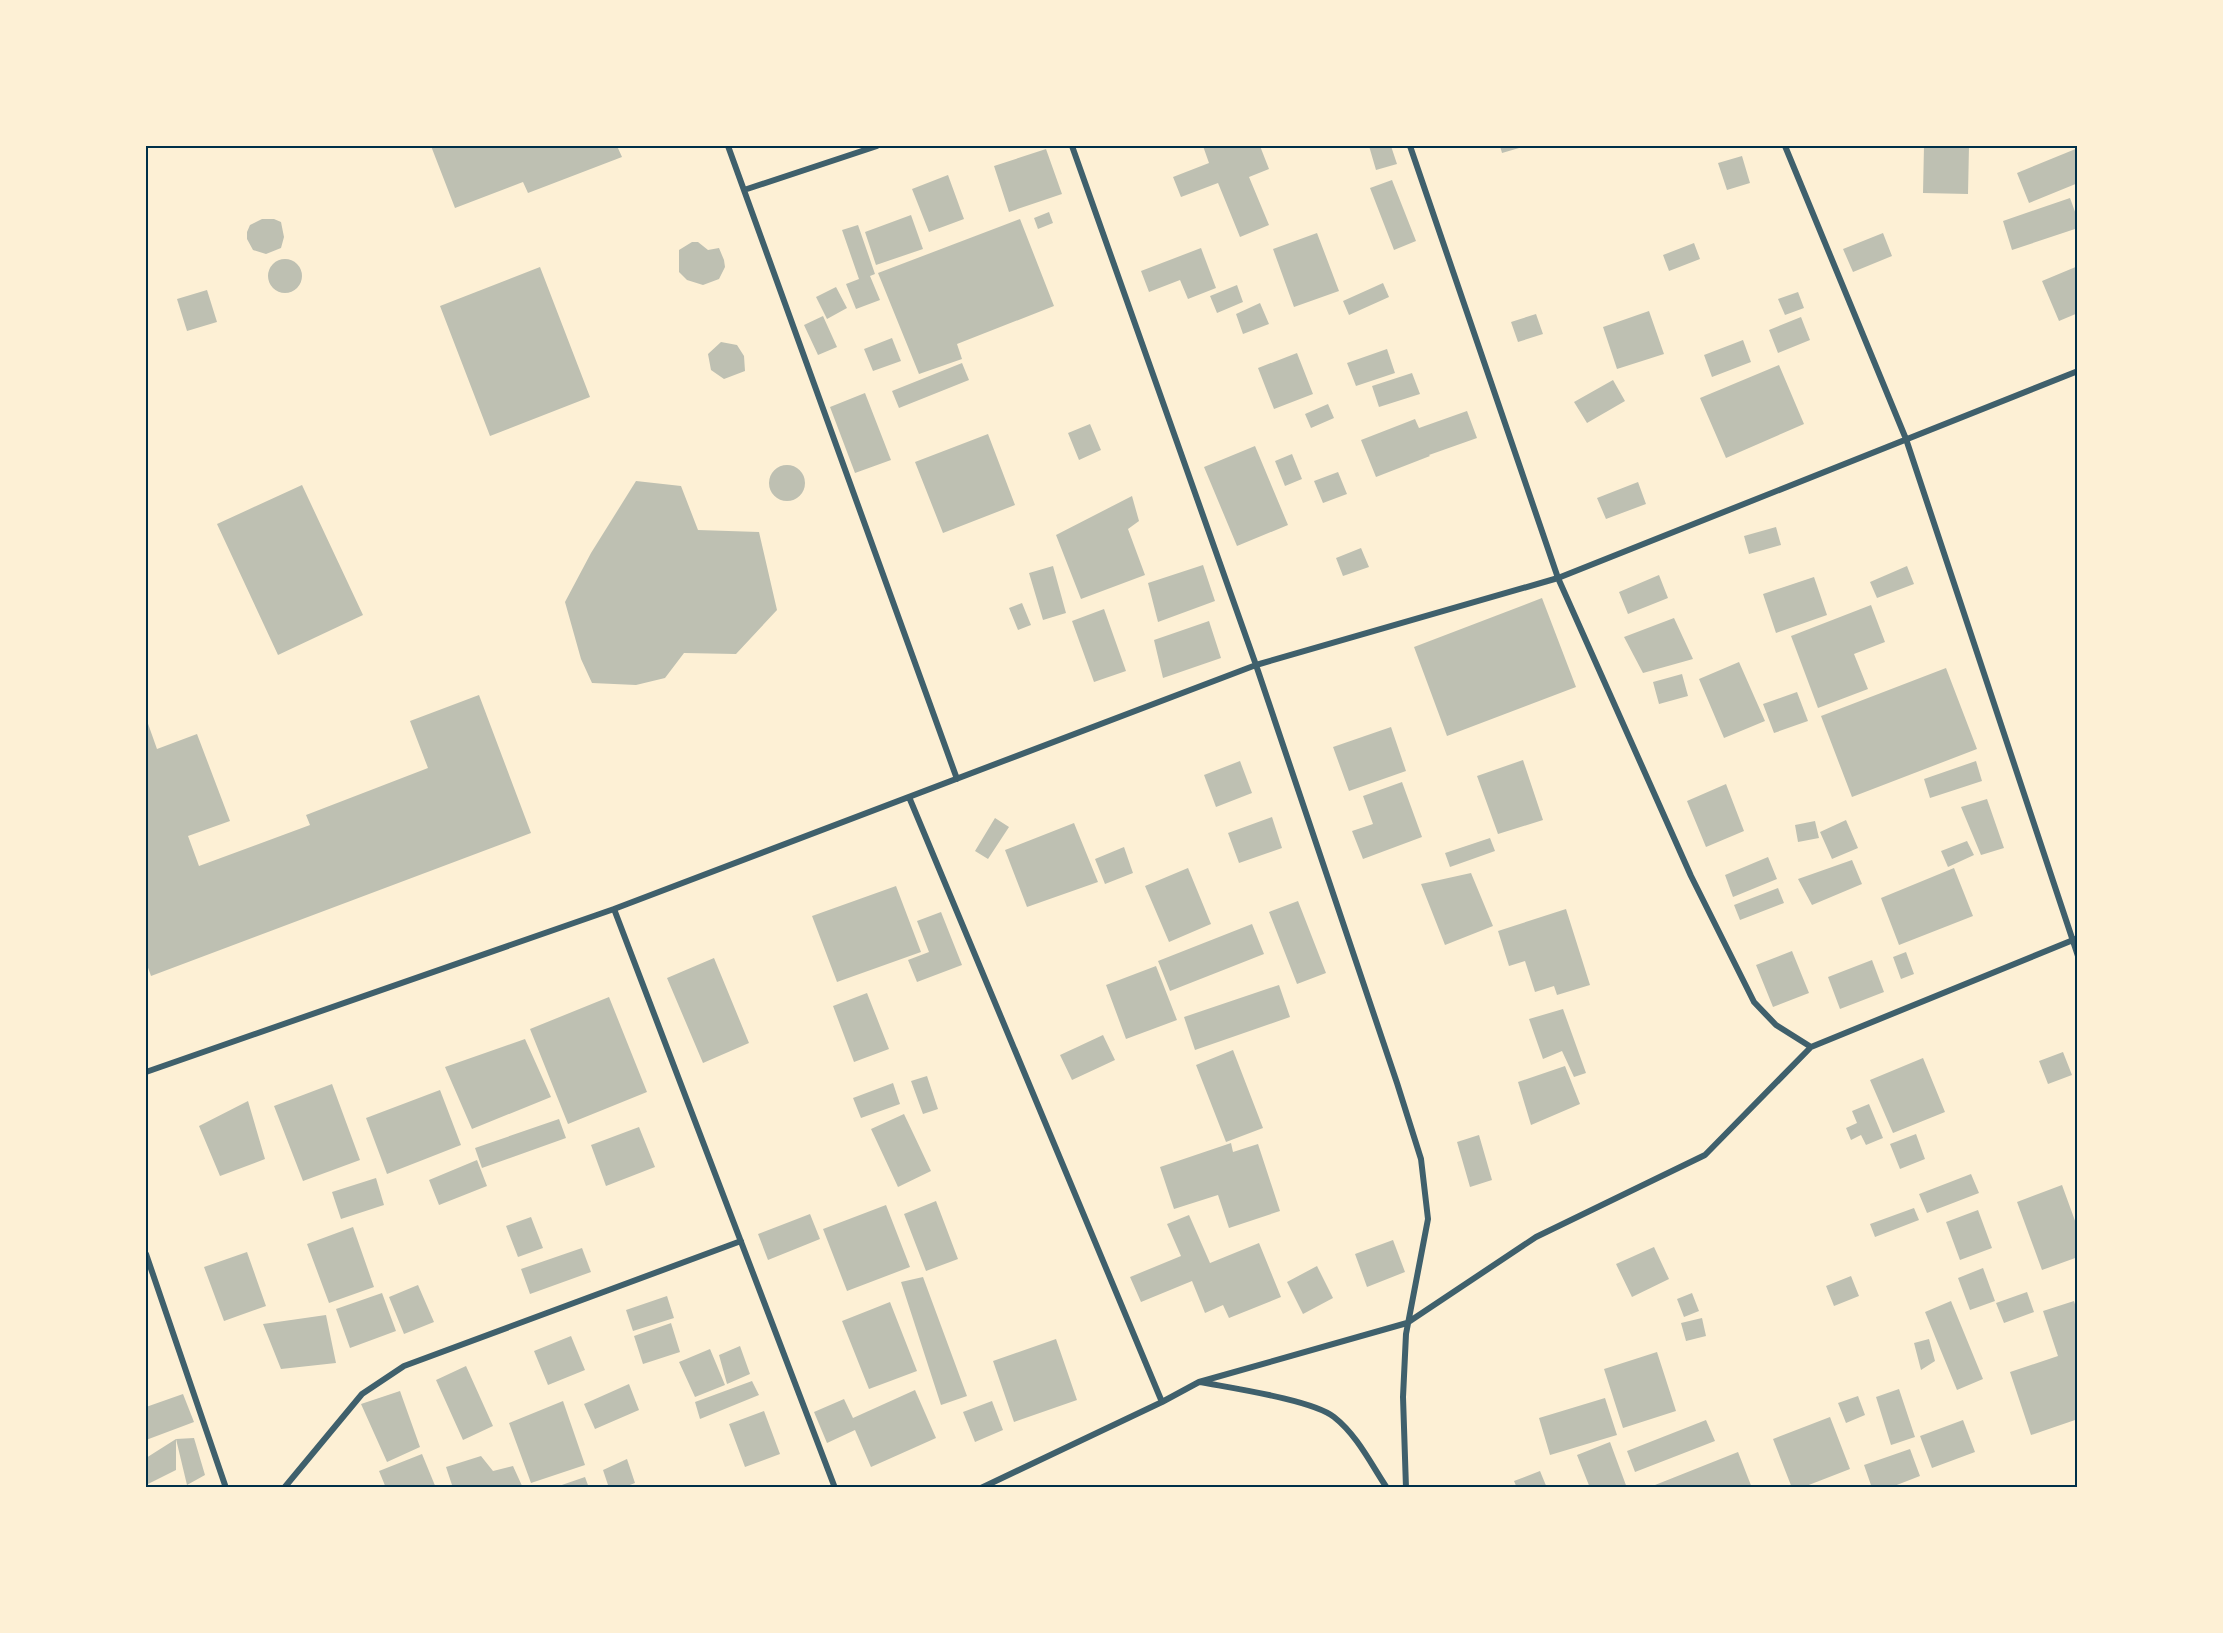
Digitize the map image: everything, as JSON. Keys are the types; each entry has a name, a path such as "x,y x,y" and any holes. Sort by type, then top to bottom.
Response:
{"street":[{"path":"728,146 957,779"},
{"path":"744,190 877,146"},
{"path":"1072,146 1256,665 1397,1083 1420,1159 1428,1219 1407,1323 1402,1397 1406,1488"},
{"path":"1410,146 1558,578 1691,876 1754,1002 1776,1025 1811,1047"},
{"path":"1785,146 1906,439 2078,956"},
{"path":"146,1072 614,909 1256,665 1558,578 2078,371"},
{"path":"909,797 1162,1402"},
{"path":"614,909 836,1488"},
{"path":"981,1488 1162,1402 1199,1382 1407,1323 1536,1238 1705,1155 1811,1047 2074,939"},
{"path":"284,1488 362,1394 404,1366 741,1241"},
{"path":"146,1254 226,1488"},
{"path":"1199,1382 1305,1404 1333,1416 1351,1434 1387,1488"}],"building":[{"path":"431,146 617,146 622,157 528,193 523,182 455,208"},
{"path":"1203,146 1260,146 1269,169 1249,177 1269,225 1240,237 1218,183 1181,197 1173,177 1209,163"},
{"path":"1369,146 1391,146 1397,164 1376,170"},
{"path":"1500,146 1526,146 1502,153"},
{"path":"1924,146 1969,146 1968,194 1923,193"},
{"path":"2078,148 2078,183 2029,203 2017,173"},
{"path":"1046,149 1062,194 1009,212 994,166"},
{"path":"1742,156 1750,183 1727,190 1718,163"},
{"path":"948,175 964,219 929,232 912,189"},
{"path":"1392,180 1416,241 1394,250 1370,188"},
{"path":"2070,198 2078,220 2078,228 2012,250 2003,221"},
{"path":"1049,212 1053,223 1038,229 1034,218"},
{"path":"911,215 923,249 876,265 865,232"},
{"path":"262,219 274,219 281,222 284,237 281,248 266,254 253,250 247,239 250,225"},
{"path":"1020,219 1054,306 957,344 962,359 919,374 878,273"},
{"path":"858,225 875,274 870,276 880,300 856,309 846,284 859,279 842,230"},
{"path":"1317,233 1339,291 1294,307 1273,249"},
{"path":"1883,233 1892,256 1853,272 1843,249"},
{"path":"692,242 698,242 708,250 719,248 725,267 719,279 703,285 687,280 679,272 679,250"},
{"path":"1694,243 1700,259 1669,271 1663,255"},
{"path":"1201,248 1216,288 1188,299 1180,280 1149,292 1141,271"},
{"path":"285,259 297,264 302,276 297,288 285,293 273,288 268,276 273,264"},
{"path":"2078,266 2078,313 2059,321 2042,281"},
{"path":"540,267 590,397 490,436 440,306"},
{"path":"1383,283 1389,297 1349,315 1343,301"},
{"path":"1237,285 1243,302 1217,313 1210,296"},
{"path":"836,287 847,308 827,319 816,297"},
{"path":"207,290 217,322 187,331 177,299"},
{"path":"1798,292 1804,308 1785,315 1778,299"},
{"path":"1260,303 1269,324 1243,334 1236,314"},
{"path":"1649,311 1664,354 1617,369 1603,327"},
{"path":"1536,314 1543,334 1518,342 1511,322"},
{"path":"823,316 837,347 818,355 804,325"},
{"path":"1801,317 1810,340 1778,353 1769,330"},
{"path":"892,338 901,361 873,371 864,349"},
{"path":"1743,340 1751,362 1712,377 1704,355"},
{"path":"721,342 737,345 744,356 745,371 724,379 711,370 708,354"},
{"path":"1387,349 1395,373 1356,386 1347,363"},
{"path":"1297,353 1313,394 1274,409 1258,368"},
{"path":"962,363 969,380 899,408 892,391"},
{"path":"1779,365 1804,424 1726,458 1700,398"},
{"path":"1412,373 1420,394 1379,407 1372,386"},
{"path":"1613,380 1625,401 1587,423 1574,402"},
{"path":"865,393 891,460 855,473 830,407"},
{"path":"1328,404 1334,418 1311,428 1305,414"},
{"path":"1467,411 1477,438 1376,477 1361,440 1415,419 1419,428"},
{"path":"1090,424 1101,450 1079,460 1068,433"},
{"path":"988,434 1015,505 943,533 915,462"},
{"path":"1255,446 1288,525 1237,546 1204,467"},
{"path":"1292,454 1302,479 1285,486 1275,461"},
{"path":"787,465 800,470 805,483 800,496 787,501 774,496 769,483 774,470"},
{"path":"1338,472 1347,494 1323,503 1314,481"},
{"path":"636,481 681,486 698,530 759,532 777,610 736,654 684,653 665,678 636,685 592,683 581,659 565,602 591,553"},
{"path":"1638,482 1646,504 1606,519 1597,498"},
{"path":"302,485 363,615 278,655 217,524"},
{"path":"1132,496 1139,521 1128,529 1145,575 1081,599 1056,535"},
{"path":"1776,527 1781,545 1749,554 1744,536"},
{"path":"1361,548 1369,567 1343,576 1336,558"},
{"path":"1203,565 1215,601 1158,622 1148,583"},
{"path":"1053,566 1066,613 1043,620 1029,573"},
{"path":"1907,566 1914,584 1877,598 1870,582"},
{"path":"1659,575 1668,598 1628,614 1619,592"},
{"path":"1814,577 1827,615 1776,633 1763,594"},
{"path":"1542,598 1576,687 1447,736 1414,647"},
{"path":"1022,603 1031,625 1018,630 1009,608"},
{"path":"1871,605 1885,642 1854,654 1868,689 1818,708 1791,636"},
{"path":"1104,609 1126,671 1094,682 1072,621"},
{"path":"1674,618 1693,659 1643,673 1624,637"},
{"path":"1209,621 1221,658 1163,678 1154,640"},
{"path":"1739,662 1765,721 1724,738 1699,679"},
{"path":"1946,668 1977,749 1852,797 1821,716"},
{"path":"1682,674 1688,696 1659,704 1653,682"},
{"path":"1797,692 1808,721 1774,733 1763,704"},
{"path":"479,695 531,833 151,976 146,962 146,718 157,749 197,734 230,821 188,836 199,866 310,825 306,815 428,768 410,721"},
{"path":"1391,727 1406,771 1349,791 1333,747"},
{"path":"1523,760 1543,820 1498,834 1477,776"},
{"path":"1240,761 1252,793 1216,807 1204,775"},
{"path":"1976,761 1982,781 1930,798 1924,779"},
{"path":"1402,782 1422,837 1363,859 1352,831 1373,824 1363,796"},
{"path":"1726,784 1744,831 1706,847 1687,801"},
{"path":"1987,799 2004,848 1981,855 1961,807"},
{"path":"1272,817 1282,848 1239,863 1228,833"},
{"path":"995,818 1009,827 988,859 975,851"},
{"path":"1846,820 1858,848 1832,859 1820,832"},
{"path":"1815,821 1819,838 1798,842 1795,825"},
{"path":"1074,823 1098,882 1027,907 1005,850"},
{"path":"1490,838 1495,851 1450,867 1445,853"},
{"path":"1967,841 1974,855 1948,867 1941,851"},
{"path":"1124,847 1133,873 1105,884 1095,859"},
{"path":"1768,857 1777,879 1733,897 1725,875"},
{"path":"1852,860 1862,884 1812,905 1798,879"},
{"path":"1188,868 1211,924 1169,942 1145,886"},
{"path":"1954,868 1973,916 1899,945 1881,898"},
{"path":"1471,873 1493,926 1445,945 1421,884"},
{"path":"896,886 921,952 837,982 812,916"},
{"path":"1778,888 1784,903 1740,920 1734,905"},
{"path":"1298,901 1326,973 1297,984 1269,912"},
{"path":"1566,909 1590,985 1557,995 1554,986 1535,992 1525,961 1509,966 1498,931"},
{"path":"941,912 962,965 917,982 908,960 929,952 917,921"},
{"path":"1252,924 1264,954 1170,991 1158,961"},
{"path":"1792,951 1809,993 1773,1007 1756,965"},
{"path":"1906,952 1914,974 1901,979 1893,957"},
{"path":"714,958 749,1043 703,1063 667,978"},
{"path":"1872,960 1884,992 1840,1009 1828,977"},
{"path":"1156,966 1177,1020 1126,1039 1106,985"},
{"path":"1279,985 1290,1017 1195,1050 1184,1017"},
{"path":"867,993 889,1049 854,1062 833,1006"},
{"path":"609,997 647,1092 568,1124 530,1029"},
{"path":"1563,1009 1586,1073 1574,1077 1562,1051 1543,1059 1529,1019"},
{"path":"1103,1035 1115,1060 1072,1080 1060,1055"},
{"path":"525,1039 551,1097 472,1129 445,1067"},
{"path":"1233,1050 1263,1128 1226,1142 1196,1065"},
{"path":"2063,1052 2072,1075 2048,1084 2039,1061"},
{"path":"1923,1058 1945,1112 1893,1133 1870,1080"},
{"path":"1565,1066 1580,1104 1531,1125 1518,1082"},
{"path":"927,1076 938,1109 923,1114 911,1081"},
{"path":"893,1083 900,1104 861,1118 853,1098"},
{"path":"332,1084 360,1160 303,1181 274,1106"},
{"path":"440,1090 461,1145 387,1174 366,1118"},
{"path":"248,1101 265,1159 220,1176 199,1126"},
{"path":"1869,1104 1883,1138 1866,1145 1861,1135 1851,1140 1846,1128 1857,1123 1852,1111"},
{"path":"904,1114 931,1171 898,1187 871,1129"},
{"path":"559,1119 566,1138 482,1168 475,1148"},
{"path":"639,1127 655,1167 606,1186 591,1145"},
{"path":"1916,1134 1925,1159 1900,1169 1890,1144"},
{"path":"1479,1135 1492,1180 1470,1187 1457,1142"},
{"path":"1231,1143 1233,1152 1258,1144 1280,1211 1229,1228 1218,1195 1174,1209 1160,1167"},
{"path":"477,1160 487,1186 439,1205 429,1180"},
{"path":"1971,1174 1979,1193 1927,1213 1919,1194"},
{"path":"376,1178 384,1205 341,1219 332,1192"},
{"path":"2062,1185 2078,1229 2078,1257 2042,1270 2017,1202"},
{"path":"936,1201 958,1259 926,1271 904,1214"},
{"path":"886,1205 910,1267 847,1291 823,1229"},
{"path":"1914,1208 1919,1220 1875,1237 1870,1224"},
{"path":"1978,1210 1992,1248 1960,1260 1946,1222"},
{"path":"810,1214 820,1239 768,1260 758,1234"},
{"path":"1189,1215 1210,1263 1259,1243 1281,1297 1229,1318 1223,1305 1205,1313 1192,1281 1141,1302 1130,1277 1181,1256 1167,1224"},
{"path":"531,1217 543,1248 518,1257 506,1226"},
{"path":"353,1227 374,1287 329,1303 307,1244"},
{"path":"1393,1240 1405,1272 1367,1287 1355,1254"},
{"path":"1654,1247 1669,1279 1632,1297 1616,1264"},
{"path":"582,1248 591,1272 530,1294 521,1269"},
{"path":"247,1252 266,1306 224,1321 204,1267"},
{"path":"1317,1266 1333,1298 1303,1314 1287,1282"},
{"path":"1983,1268 1995,1301 1970,1310 1958,1278"},
{"path":"1851,1276 1859,1296 1834,1306 1826,1286"},
{"path":"923,1277 967,1396 941,1405 901,1282"},
{"path":"418,1285 434,1322 404,1334 389,1297"},
{"path":"2027,1292 2034,1312 2004,1323 1996,1303"},
{"path":"382,1293 396,1331 350,1348 336,1309"},
{"path":"1692,1293 1699,1311 1684,1317 1677,1299"},
{"path":"667,1296 674,1318 633,1331 626,1310"},
{"path":"1951,1301 1983,1379 1957,1390 1925,1312"},
{"path":"2074,1301 2078,1314 2078,1419 2031,1435 2010,1372 2058,1356 2043,1311"},
{"path":"890,1302 917,1371 869,1389 842,1321"},
{"path":"326,1315 336,1363 281,1369 263,1324"},
{"path":"1702,1318 1706,1336 1686,1341 1681,1323"},
{"path":"671,1323 680,1352 643,1364 634,1336"},
{"path":"571,1336 585,1370 548,1385 534,1351"},
{"path":"1056,1339 1077,1400 1014,1422 993,1361"},
{"path":"1929,1339 1935,1361 1921,1370 1914,1343"},
{"path":"740,1346 750,1374 727,1384 719,1355"},
{"path":"710,1349 725,1385 695,1397 679,1362"},
{"path":"1657,1352 1676,1411 1623,1428 1604,1369"},
{"path":"466,1366 493,1426 463,1440 436,1380"},
{"path":"752,1381 759,1395 700,1419 695,1402"},
{"path":"629,1384 639,1410 595,1429 584,1404"},
{"path":"1899,1389 1915,1437 1891,1445 1876,1397"},
{"path":"915,1390 936,1438 871,1467 855,1430 827,1443 814,1412 844,1399 853,1418"},
{"path":"400,1391 420,1447 387,1462 361,1404"},
{"path":"183,1394 194,1422 146,1440 146,1407"},
{"path":"1858,1396 1865,1415 1846,1423 1838,1403"},
{"path":"1605,1398 1617,1435 1550,1455 1539,1418"},
{"path":"563,1401 585,1465 531,1483 509,1423"},
{"path":"992,1401 1003,1430 975,1442 963,1412"},
{"path":"764,1411 780,1454 745,1467 729,1424"},
{"path":"1830,1417 1850,1469 1801,1488 1792,1488 1773,1439"},
{"path":"1706,1420 1715,1441 1635,1472 1627,1451"},
{"path":"1963,1420 1975,1452 1932,1468 1920,1436"},
{"path":"194,1438 205,1475 187,1485 176,1439"},
{"path":"176,1439 176,1470 146,1485 146,1458"},
{"path":"1610,1442 1627,1488 1590,1488 1577,1455"},
{"path":"1910,1449 1920,1476 1889,1488 1872,1488 1864,1465"},
{"path":"1738,1452 1752,1488 1650,1488 1650,1487"},
{"path":"422,1454 436,1488 386,1488 379,1471"},
{"path":"481,1456 493,1471 513,1466 523,1488 453,1488 446,1467"},
{"path":"627,1459 635,1483 622,1488 609,1488 603,1470"},
{"path":"1540,1471 1547,1488 1517,1488 1514,1481"},
{"path":"585,1477 589,1488 556,1488 556,1487"}]}
